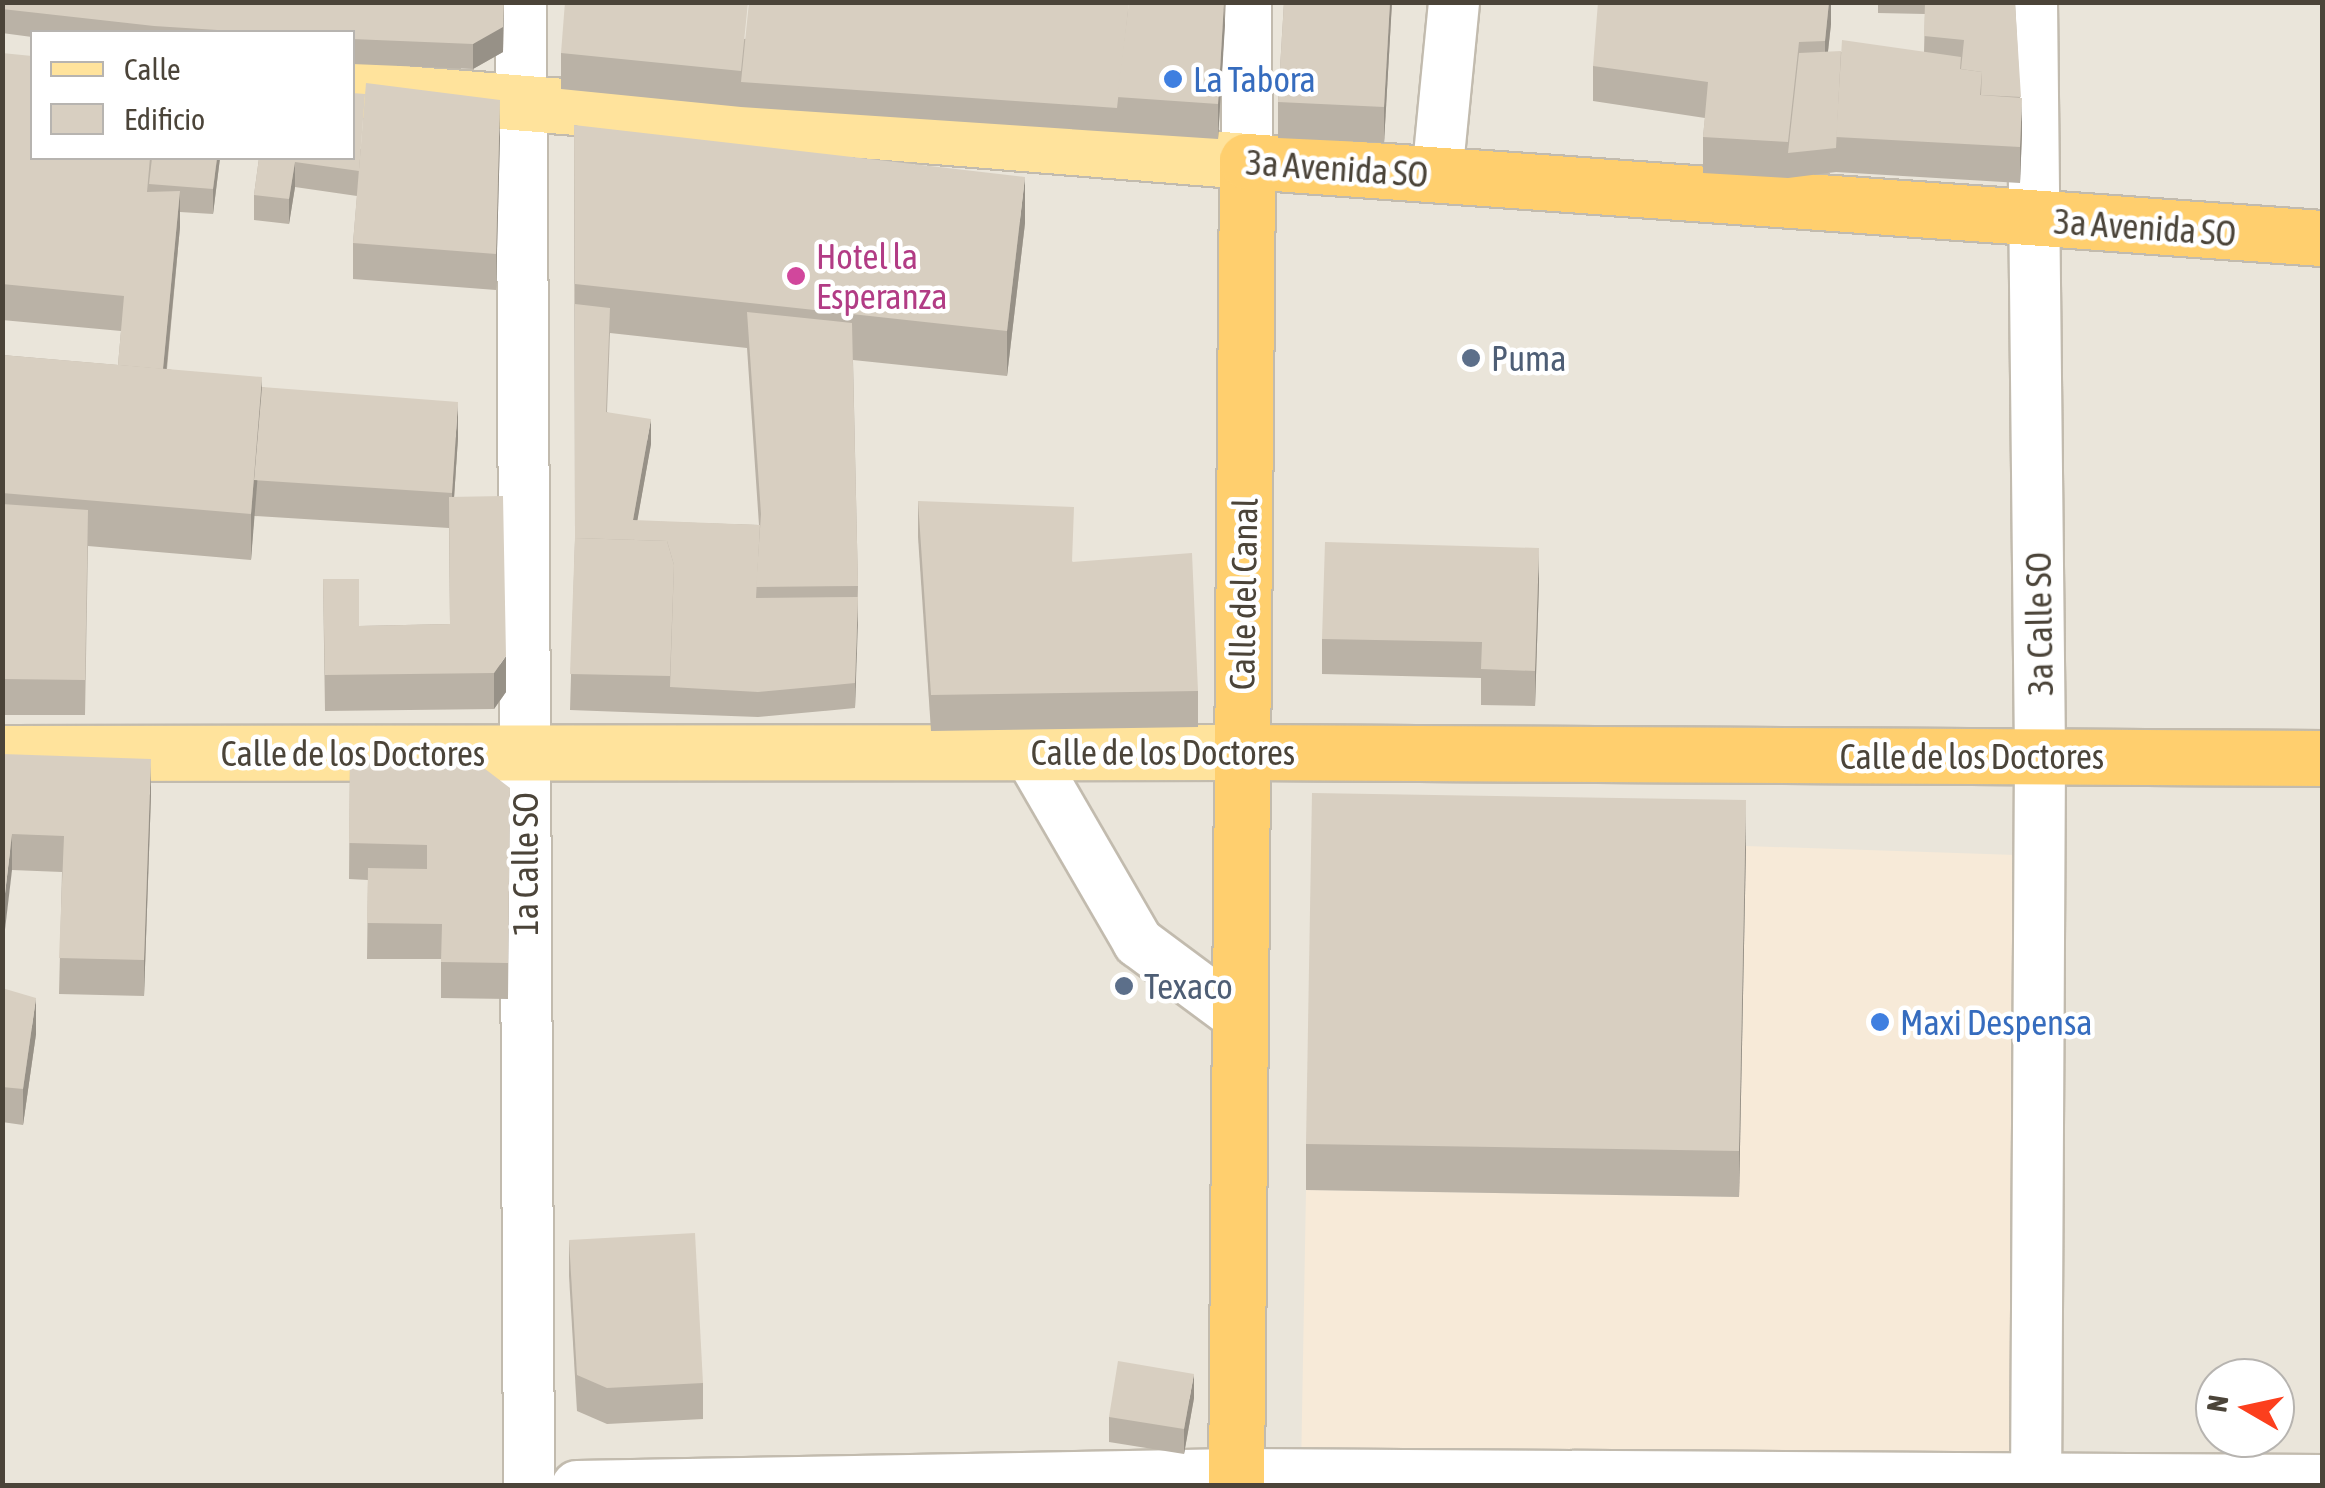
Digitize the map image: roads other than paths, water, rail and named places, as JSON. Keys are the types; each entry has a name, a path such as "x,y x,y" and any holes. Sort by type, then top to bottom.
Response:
{"highway":[{"name":"3a Avenida SO","path":"1247,162 2322,238"},
{"name":"Calle del Canal","path":"1236,1480 1247,162"},
{"name":"Calle de los Doctores","path":"1242,752 2322,758"}],"main road":[{"name":"3a Avenida SO","path":"355,89 1247,162"},
{"name":"Calle de los Doctores","path":"2,754 1242,752"}],"street":[{"name":"1a Calle SO","path":"521,2 530,1486"},
{"name":"Calle del Canal","path":"1246,2 1247,162"},
{"path":"1438,176 1454,2"},
{"name":"3a Calle SO","path":"2032,2 2040,756 2036,1480"},
{"path":"1028,752 1138,942 1239,1017"},
{"path":"577,1486 1236,1480 2322,1480"}],"place":[{"name":"La Tabora","path":"1173,79"},
{"name":"Hotel la Esperanza","path":"796,276"},
{"name":"Puma","path":"1471,358"},
{"name":"Texaco","path":"1124,986"},
{"name":"Maxi Despensa","path":"1880,1022"}]}
